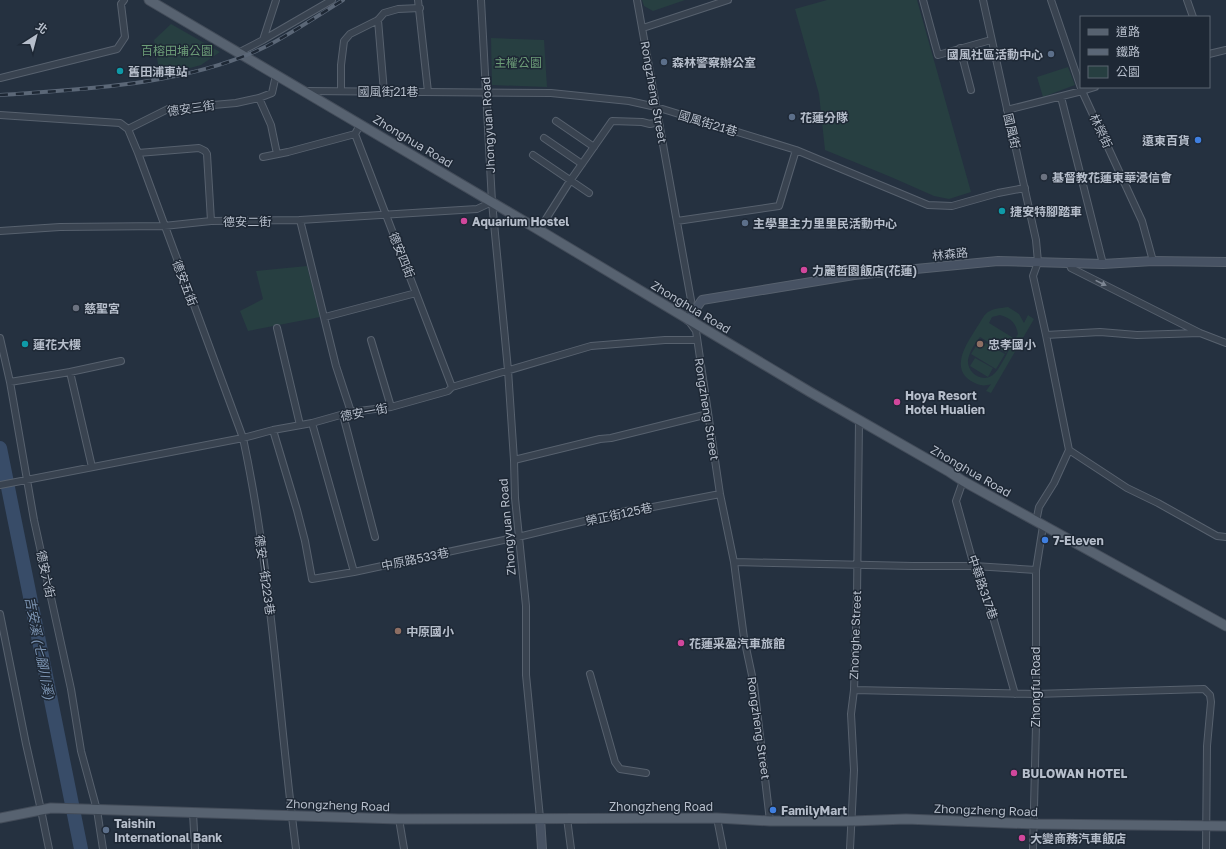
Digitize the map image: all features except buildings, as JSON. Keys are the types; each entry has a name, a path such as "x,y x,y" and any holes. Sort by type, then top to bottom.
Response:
{"main road":[{"name":"Zhonghua Road","path":"149,0 276,75 306,91 858,420 1039,524 1226,626"},
{"name":"Zhongzheng Road","path":"0,818 51,808 399,819 717,818 770,821 852,822 906,819 1034,824 1226,826"}],"street":[{"path":"0,78 116,49 124,37 121,4 124,0"},
{"path":"263,40 276,0"},
{"path":"238,52 263,40 332,0"},
{"path":"418,0 428,92"},
{"name":"Jhongyuan Road","path":"481,0 492,202"},
{"name":"Rongzheng Street","path":"637,0 691,300 688,320 696,331 696,340 720,494 734,562 744,638 754,685 770,821"},
{"path":"643,28 728,0"},
{"path":"923,0 938,55 991,40"},
{"name":"國風街","path":"983,0 1036,240 1038,262 1033,276 1069,450"},
{"name":"林榮街","path":"1051,0 1080,85"},
{"path":"1187,0 1193,16"},
{"path":"341,91 341,65 344,41 350,34 378,20 384,13 398,9 420,8"},
{"path":"378,20 384,92"},
{"path":"960,48 971,90"},
{"path":"1210,54 1226,50"},
{"name":"德安三街","path":"128,129 168,110 259,98 272,93 276,75"},
{"name":"林榮街","path":"1081,88 1142,221 1153,261"},
{"path":"1007,110 1092,88"},
{"name":"國風街21巷","path":"306,91 487,93 551,92 599,97 656,106 796,150 928,205 952,206 998,193 1025,188"},
{"path":"1061,97 1103,264"},
{"path":"259,98 271,125 277,154"},
{"path":"0,115 120,123 128,129"},
{"path":"539,230 570,181 612,121 642,122 650,124 659,122"},
{"path":"556,122 594,147"},
{"path":"263,157 288,152 355,134 360,124"},
{"name":"德安五街","path":"128,129 243,438"},
{"name":"德安四街","path":"355,134 452,387"},
{"path":"544,138 582,164"},
{"path":"138,153 200,148 205,151 207,154 211,221"},
{"path":"677,221 779,206 796,150"},
{"path":"533,155 589,193"},
{"name":"德安二街","path":"0,231 60,227 164,226 211,221 300,220 478,209 492,202"},
{"name":"Zhongyuan Road","path":"492,202 508,370 515,498 526,606 526,675 542,849"},
{"path":"300,220 336,366 351,412"},
{"name":"林森路","path":"688,320 702,300 854,275 998,261 1103,264 1153,261 1226,262"},
{"path":"1069,263 1072,268 1200,333 1226,343"},
{"path":"325,318 416,293"},
{"path":"277,328 300,425"},
{"path":"1046,335 1100,332 1137,335 1200,333"},
{"name":"德安六街","path":"0,338 10,382 34,520 71,689 81,751 96,810 103,849"},
{"path":"371,340 390,407"},
{"name":"德安一街","path":"0,485 243,438 273,430 312,423 351,412 390,407 448,391 452,387 591,346 665,340 696,340"},
{"path":"10,382 70,372 121,361"},
{"path":"70,372 92,468"},
{"path":"514,460 708,414"},
{"path":"342,415 375,536"},
{"name":"Zhonghe Street","path":"850,849 854,770 851,714 854,690 857,564 858,420"},
{"path":"312,423 354,572"},
{"name":"中原路533巷","path":"273,430 297,510 305,541 312,579 354,572 518,537"},
{"name":"德安一街223巷","path":"243,438 250,472 268,585 296,849"},
{"path":"1069,450 1127,488 1158,503 1217,536 1226,537"},
{"name":"Zhongfu Road","path":"1033,849 1036,570 1039,507 1054,483 1069,450"},
{"name":"中華路317巷","path":"963,481 956,501 974,566 992,610 1015,694"},
{"name":"榮正街125巷","path":"518,537 626,511 720,494"},
{"path":"734,562 974,566 1036,570"},
{"path":"0,614 49,849"},
{"path":"590,674 615,762 620,769 646,773"},
{"path":"854,690 1035,694 1204,689 1210,695 1211,702 1207,746 1205,826 1206,849"},
{"path":"193,812 195,849"},
{"path":"567,818 571,849"},
{"path":"717,818 723,849"},
{"path":"399,819 404,849"}],"green space":[{"path":"642,0 685,0 653,11 644,6"},
{"path":"827,0 917,0 971,192 949,199 934,196 825,150 819,94 795,9"},
{"name":"百榕田埔公園","path":"171,24 220,52 201,65 160,76 154,40"},
{"name":"主權公園","path":"491,38 544,40 547,87 492,85"},
{"path":"1068,67 1075,85 1043,97 1037,77"},
{"path":"307,266 320,317 248,331 240,311 263,299 256,271"},
{"path":"1008,307 1019,314 1024,323 1028,315 1034,319 991,393 986,391 991,384 978,384 971,381 965,375 961,369 962,354 984,316 992,310","holes":["1000,315 1010,319 1016,327 1018,334 1015,339 989,323 992,317","980,337 1006,353 1014,341 995,373 990,377 985,378 975,375 971,371 968,362 971,351"]},
{"path":"980,340 1005,354 996,369 971,354"},
{"path":"975,358 993,368 988,377 970,366"}],"waterway":[{"name":"吉安溪 (七腳川溪)","path":"0,448 81,849"}],"railway":[{"path":"0,95 136,83 204,69 236,59 267,46 296,30 343,0"}],"place":[{"name":"國風社區活動中心","path":"1051,54"},
{"name":"森林警察辦公室","path":"664,62"},
{"name":"舊田浦車站","path":"120,71"},
{"name":"花蓮分隊","path":"792,117"},
{"name":"遠東百貨","path":"1198,140"},
{"name":"基督教花蓮東華浸信會","path":"1044,177"},
{"name":"捷安特腳踏車","path":"1002,211"},
{"name":"Aquarium Hostel","path":"464,221"},
{"name":"主學里主力里里民活動中心","path":"745,223"},
{"name":"力麗哲園飯店(花蓮)","path":"804,270"},
{"name":"慈聖宮","path":"76,308"},
{"name":"蓮花大樓","path":"25,344"},
{"name":"忠孝國小","path":"980,344"},
{"name":"Hoya Resort Hotel Hualien","path":"897,402"},
{"name":"7-Eleven","path":"1045,540"},
{"name":"中原國小","path":"398,631"},
{"name":"花蓮采盈汽車旅館","path":"681,643"},
{"name":"BULOWAN HOTEL","path":"1014,773"},
{"name":"FamilyMart","path":"773,810"},
{"name":"Taishin International Bank","path":"106,830"},
{"name":"大變商務汽車飯店","path":"1022,838"}]}
